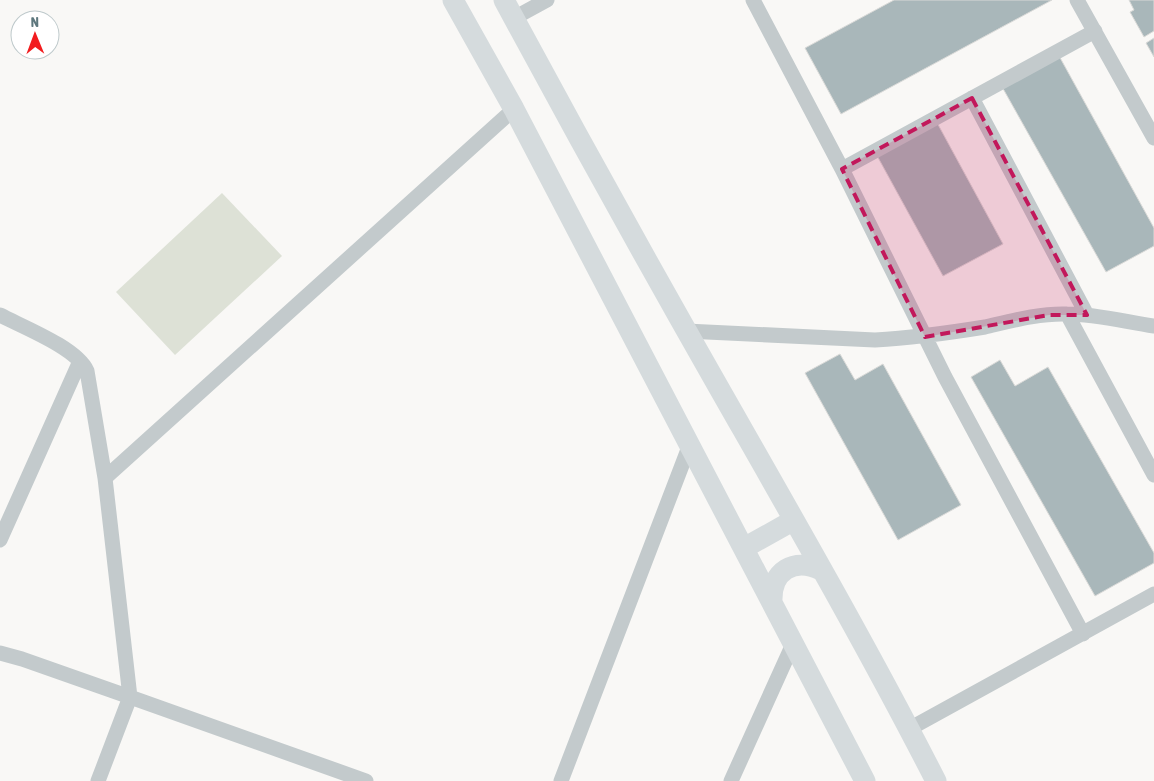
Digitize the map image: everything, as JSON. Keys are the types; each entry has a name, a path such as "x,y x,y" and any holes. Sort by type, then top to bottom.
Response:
{"main road":[{"path":"453,0 514,109 689,447 772,601 860,777"},
{"path":"509,9 686,331 910,729 936,781"},
{"path":"744,548 794,520"},
{"path":"772,601 774,586 782,572 801,564 812,565 821,570"}],"street":[{"path":"509,9 547,0"},
{"path":"753,0 842,169 925,337 1082,634"},
{"path":"1077,0 1154,138"},
{"path":"842,169 1094,31"},
{"path":"972,98 1087,315"},
{"path":"105,478 514,109"},
{"path":"686,331 875,340 925,337 1032,318 1067,314 1087,315 1154,326"},
{"path":"1067,314 1152,467"},
{"path":"0,315 61,346 85,366 89,378 105,478 130,697 98,781"},
{"path":"0,540 80,361"},
{"path":"561,781 689,447"},
{"path":"910,729 1154,594"},
{"path":"731,781 793,644"},
{"path":"0,653 22,659 366,781"}],"highlighted area":[{"path":"972,98 1087,315 1049,315 925,337 842,169"}],"shaded area":[{"path":"222,193 282,256 175,355 116,292"}],"building":[{"path":"894,0 1052,0 841,114 805,48"},
{"path":"1129,0 1154,0 1154,31 1144,37 1130,12 1134,10"},
{"path":"1154,38 1154,57 1146,43"},
{"path":"1058,54 1154,228 1154,246 1106,272 1001,85"},
{"path":"935,119 1003,244 943,276 875,152"},
{"path":"840,354 855,380 883,364 961,505 898,540 805,373"},
{"path":"1000,360 1015,386 1048,367 1154,553 1154,563 1095,596 971,377"}]}
